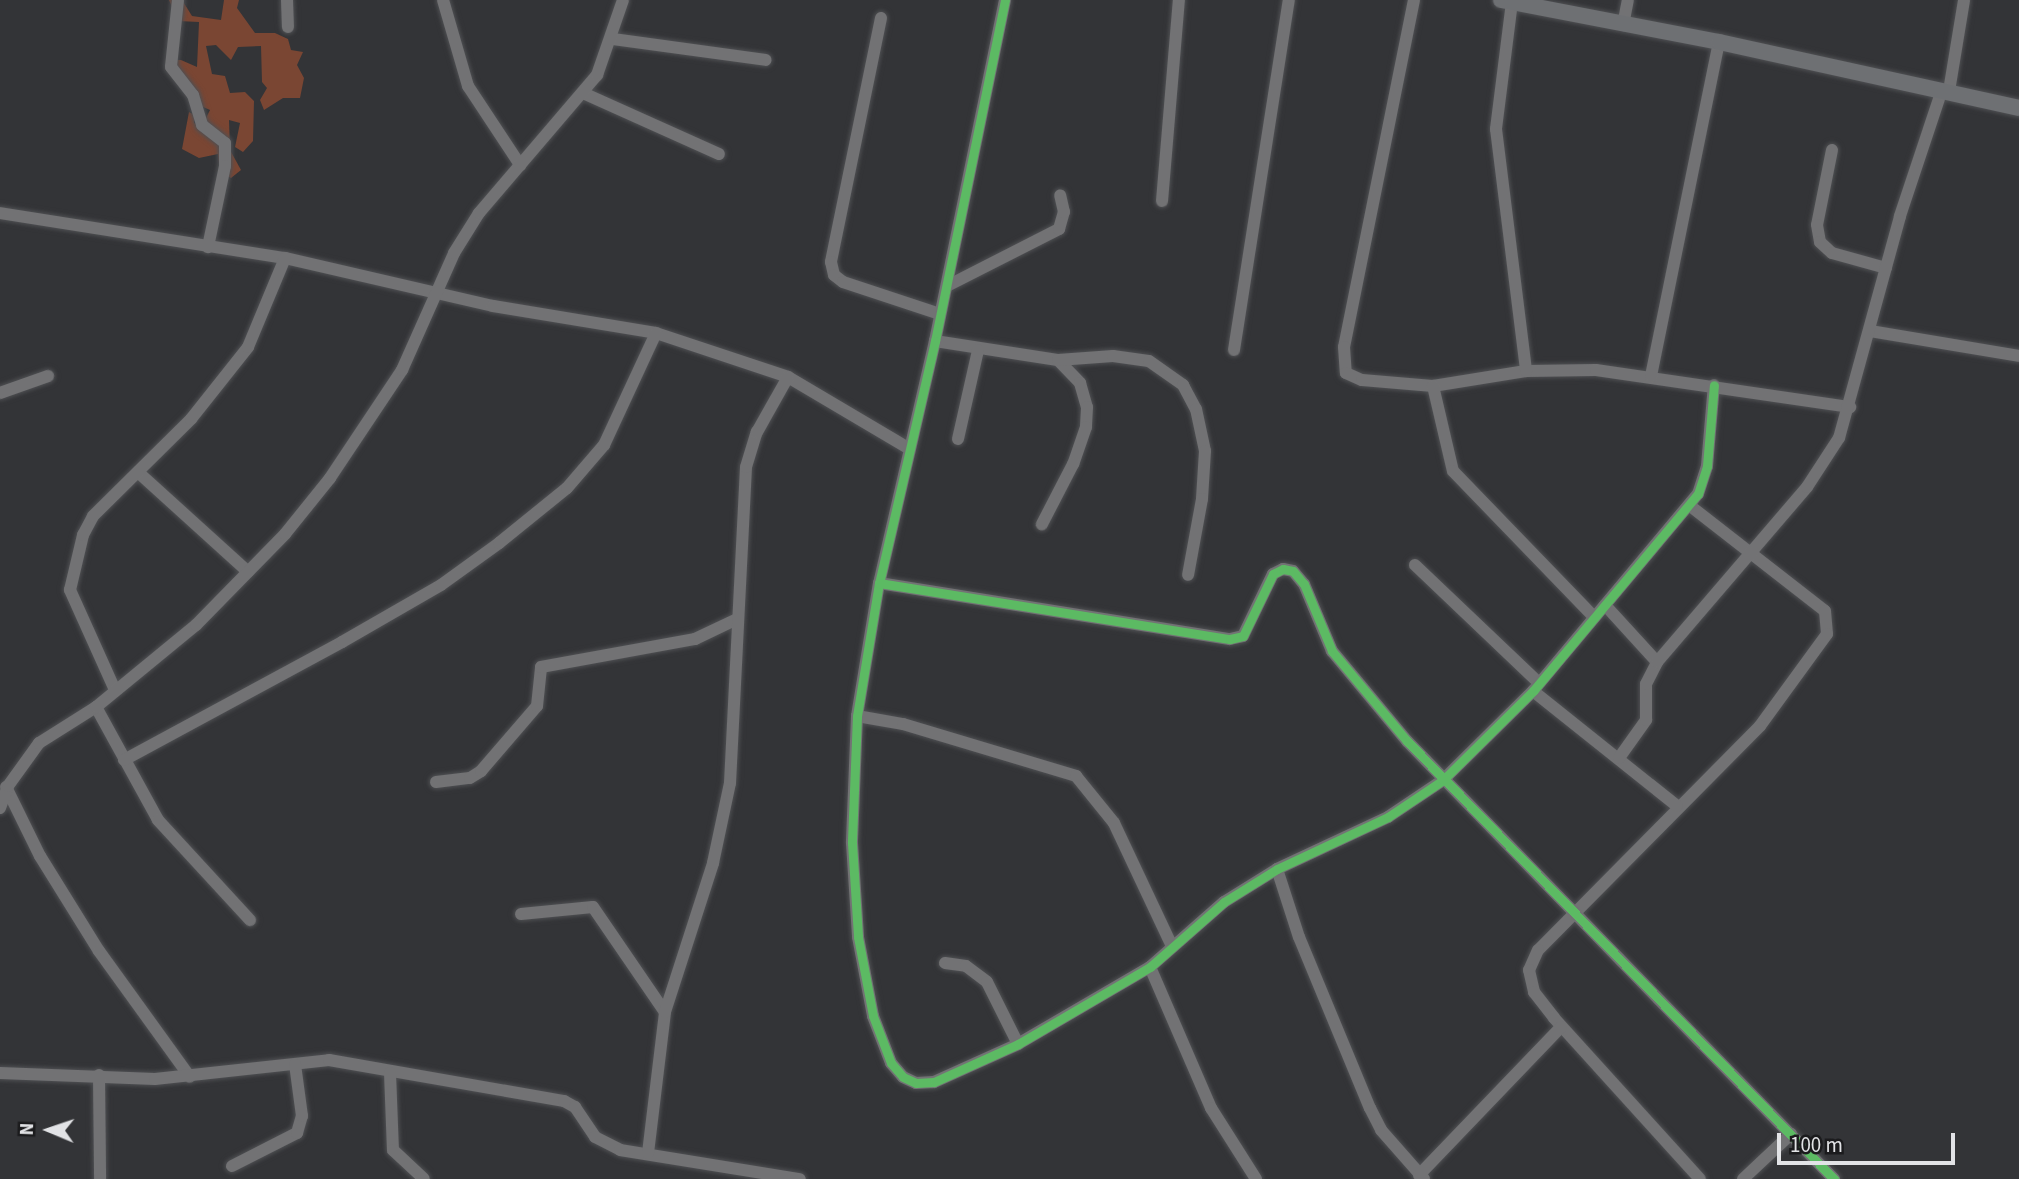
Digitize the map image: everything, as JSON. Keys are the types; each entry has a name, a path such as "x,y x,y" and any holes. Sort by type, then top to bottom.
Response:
{"street":[{"path":"178,0 171,66 193,95 202,125 225,143 225,166 208,247"},
{"path":"287,0 288,27"},
{"path":"443,0 468,86 520,165"},
{"path":"0,808 4,787 39,743 96,707 196,625 292,525 369,425 440,291 465,234 520,165 583,93 613,38 624,0"},
{"path":"1005,0 947,286 879,583 857,716 852,843 858,937 873,1016 891,1063 916,1083 934,1082 1018,1044 1150,967 1171,944 1224,902 1277,869 1388,817 1444,780 1536,687 1689,505 1704,480 1714,385"},
{"path":"1162,201 1179,0"},
{"path":"1234,350 1289,0"},
{"path":"1415,0 1391,101 1343,362 1353,378 1433,386 1526,371 1596,370 1714,385 1850,407"},
{"path":"1623,25 1628,0"},
{"path":"1619,758 1646,720 1646,684 1657,662 1826,463 1850,407 1886,268 1945,90 1964,0"},
{"path":"1526,371 1496,129 1507,1 1719,41 2019,108"},
{"path":"881,18 831,262 834,275 843,282 940,314"},
{"path":"613,38 766,60"},
{"path":"1651,376 1719,41"},
{"path":"583,93 719,154"},
{"path":"1832,150 1817,225 1820,242 1832,253 1886,268"},
{"path":"947,286 1059,229 1064,212 1060,195"},
{"path":"0,213 285,258 547,317 656,333 788,377 908,448"},
{"path":"115,690 73,600 70,580 86,526 191,419 248,347 285,258"},
{"path":"1870,331 2019,356"},
{"path":"124,760 441,585 499,543 567,488 604,445 656,333"},
{"path":"935,341 978,350 1058,360 1113,356 1149,361 1183,385 1196,409 1205,451 1202,499 1188,575"},
{"path":"958,439 978,350"},
{"path":"1042,524 1073,464 1086,427 1086,394 1073,372 1058,360"},
{"path":"0,393 48,376"},
{"path":"648,1153 665,1012 723,827 736,682 735,620 746,467 757,432 788,377"},
{"path":"1433,386 1453,471 1594,617"},
{"path":"139,473 248,572"},
{"path":"1689,505 1825,611 1827,634 1760,726 1677,806 1538,950 1529,970 1534,992 1561,1027 1700,1179"},
{"path":"1415,565 1536,687 1677,806"},
{"path":"879,583 1230,639 1242,636 1273,574 1283,569 1293,571 1347,672 1444,780 1835,1179"},
{"path":"1605,604 1657,662"},
{"path":"436,782 470,778 481,771 537,706 541,667 695,639 735,620"},
{"path":"96,707 168,834 250,920"},
{"path":"857,716 903,724 1076,776 1114,823 1171,944"},
{"path":"4,787 40,856 91,939 190,1077"},
{"path":"1277,869 1299,937 1370,1108 1381,1130 1422,1177 1561,1027"},
{"path":"521,914 593,907 665,1012"},
{"path":"945,963 966,966 988,982 1018,1044"},
{"path":"1150,967 1211,1108 1256,1179"},
{"path":"0,1073 190,1077 329,1060 390,1073 564,1101 575,1107 606,1145 755,1175 800,1179"},
{"path":"232,1166 297,1133 302,1116 295,1064"},
{"path":"390,1073 393,1150 424,1179"},
{"path":"99,1075 100,1179"},
{"path":"1743,1179 1791,1134"}],"shaded area":[{"path":"169,0 182,0 192,16 221,20 224,0 239,0 237,8 255,33 275,33 288,39 291,50 303,52 297,65 304,78 300,98 283,98 264,110 260,100 267,88 262,82 261,46 238,47 231,60 216,45 206,46 212,74 225,76 230,93 245,92 254,101 253,141 243,152 235,147 240,123 229,120 230,150 241,170 231,178 220,172 218,154 199,158 182,149 189,112 194,115 194,123 202,126 210,110 194,103 168,67 173,60 181,60 197,67 199,22 178,21"}],"cycle path":[{"path":"1005,0 935,341 879,583 857,716 852,843 858,937 873,1016 891,1063 903,1077 916,1083 934,1082 1018,1044 1150,967 1224,902 1277,869 1388,817 1443,780 1533,691 1698,494 1707,466 1714,385"},
{"path":"879,583 1230,639 1243,636 1273,574 1283,569 1293,571 1304,584 1332,651 1407,741 1834,1179"}]}
